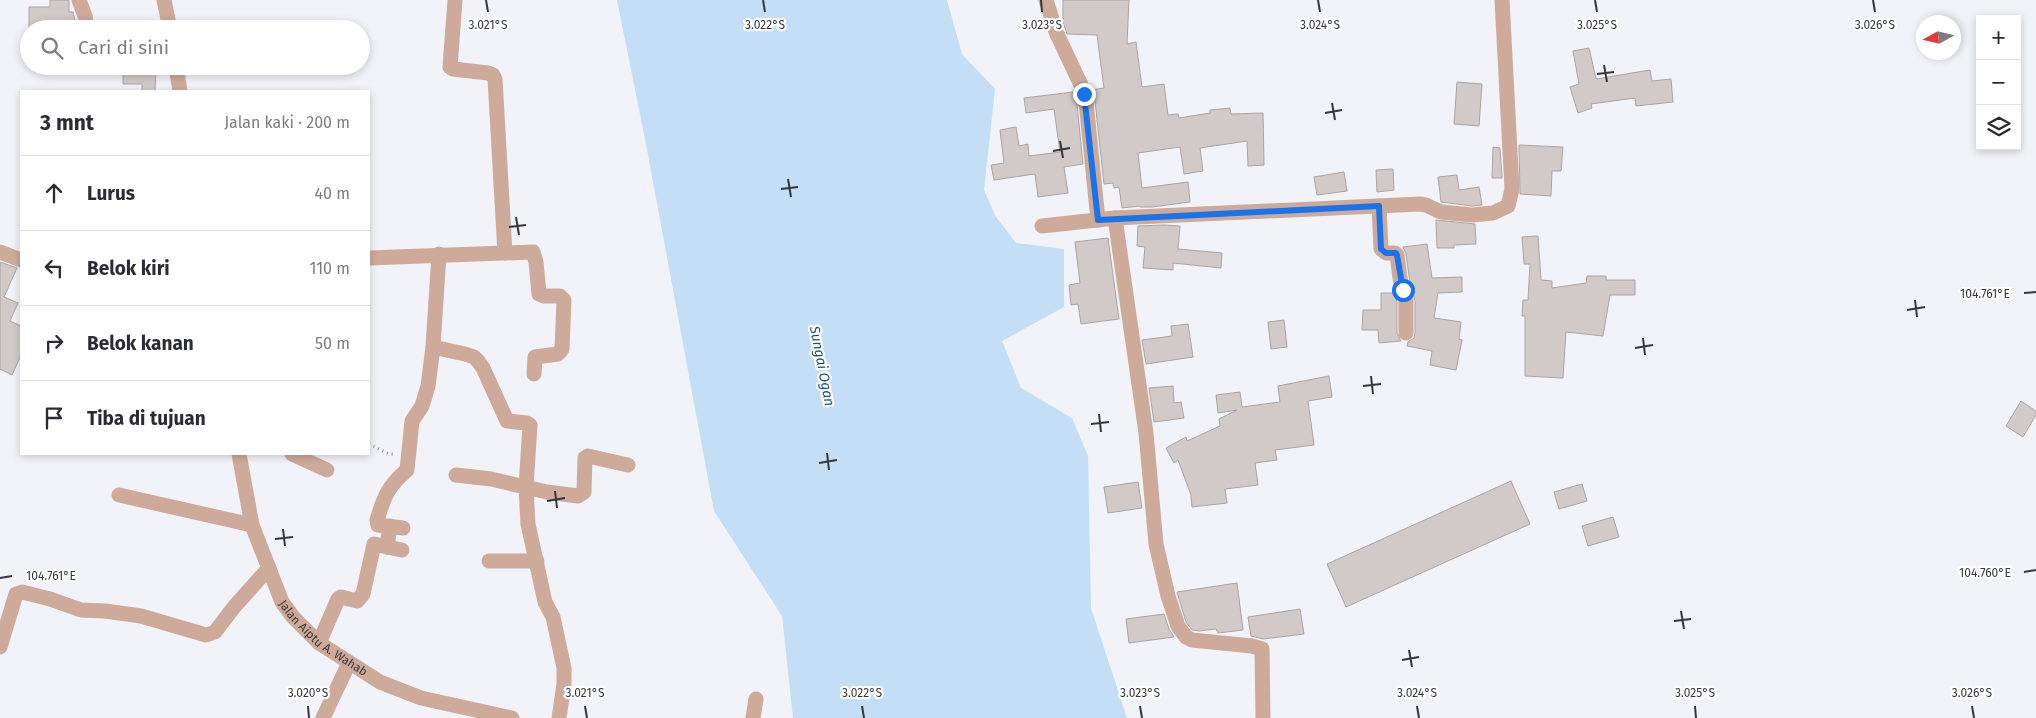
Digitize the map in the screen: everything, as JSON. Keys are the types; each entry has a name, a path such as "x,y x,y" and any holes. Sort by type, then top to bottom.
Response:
{"street":[{"path":"79,0 86,20"},
{"path":"164,0 168,20"},
{"path":"455,0 450,66 453,69 488,73 493,75 495,80 505,253"},
{"path":"1046,0 1056,32 1081,85 1086,102 1098,220"},
{"path":"1042,226 1114,218 1379,206 1426,205 1442,212 1472,216 1493,213 1510,204 1512,190 1502,0"},
{"path":"177,75 180,90"},
{"path":"1379,206 1381,249 1386,253 1396,253 1397,255 1401,285 1406,301 1406,333"},
{"path":"1114,218 1146,433 1156,544 1168,596 1178,626 1186,637 1192,640 1252,646 1262,649 1264,682 1263,718"},
{"path":"0,252 20,260"},
{"path":"370,258 533,252 539,294 544,296 560,296 564,300 562,349 558,354 535,357 534,374"},
{"path":"387,547 397,527 378,524 377,520 385,494 395,480 407,470 412,421 422,406 428,386 433,347 439,254"},
{"path":"433,347 474,357 483,368 507,421 529,424 526,487 528,524 545,602 553,617 564,668 564,684 558,718"},
{"name":"Jalan Aiptu A. Wahab","path":"239,455 252,525 282,602 293,617 319,643 380,682 421,698 512,718"},
{"path":"294,455 327,470"},
{"path":"456,475 491,478 526,487 578,496 584,492 585,458 588,456 628,466"},
{"path":"119,495 252,525"},
{"path":"319,643 338,599 341,597 357,601 364,594 374,544 402,550"},
{"path":"489,561 537,561"},
{"path":"0,648 12,603 16,594 22,592 50,599 80,610 141,616 206,635 215,632 234,607 269,568"},
{"path":"323,718 349,663"},
{"path":"753,718 756,699"}],"path":[{"path":"370,444 389,454 408,453"}],"water":[{"name":"Sungai Ogan","path":"617,0 947,0 962,54 995,89 984,190 996,217 1016,243 1064,249 1064,307 1002,341 1021,388 1072,418 1088,456 1091,608 1127,718 793,718 782,616 714,511 646,144"}],"building":[{"path":"50,0 69,0 69,12 73,12 75,20 29,20 29,7 50,7"},
{"path":"1063,0 1129,0 1127,44 1136,42 1142,87 1164,84 1168,115 1178,114 1179,118 1210,113 1210,110 1230,108 1231,114 1263,113 1264,165 1248,166 1247,141 1200,148 1203,171 1184,174 1180,147 1138,153 1142,188 1188,182 1190,202 1152,207 1122,208 1119,187 1114,188 1113,183 1104,184 1095,101 1092,90 1104,88 1097,35 1067,34 1063,22"},
{"path":"1589,48 1596,79 1650,70 1652,81 1671,79 1673,102 1636,106 1635,98 1591,104 1592,108 1578,113 1570,87 1579,84 1573,51"},
{"path":"123,75 156,75 155,90 142,90 142,84 123,84"},
{"path":"1457,82 1482,84 1479,126 1454,124"},
{"path":"1073,92 1077,104 1083,164 1064,167 1068,193 1038,197 1035,174 994,180 991,165 1004,163 1000,130 1016,127 1019,146 1028,144 1029,156 1060,152 1054,109 1026,113 1024,98"},
{"path":"1519,145 1563,147 1561,171 1552,171 1551,196 1520,194"},
{"path":"1493,147 1500,148 1502,178 1492,178"},
{"path":"1393,169 1394,190 1377,192 1376,170"},
{"path":"1344,172 1347,191 1317,195 1314,177"},
{"path":"1457,175 1459,190 1479,187 1482,205 1472,206 1441,202 1438,177"},
{"path":"1436,220 1475,224 1476,244 1454,245 1454,248 1437,248"},
{"path":"1138,226 1180,226 1178,249 1222,253 1221,268 1173,263 1173,270 1143,268 1145,247 1137,246"},
{"path":"1538,236 1541,280 1552,281 1552,288 1586,283 1587,276 1606,276 1606,280 1635,280 1635,295 1610,295 1603,336 1566,332 1563,378 1525,376 1525,316 1522,316 1523,300 1528,300 1530,264 1524,264 1522,237"},
{"path":"1108,238 1119,319 1081,324 1078,304 1071,305 1069,285 1080,283 1075,242"},
{"path":"1427,244 1432,278 1462,277 1462,292 1438,293 1434,318 1461,322 1459,339 1462,340 1456,370 1430,365 1432,351 1407,346 1408,342 1414,338 1415,333 1415,301 1403,247"},
{"path":"0,262 17,268 4,297 18,303 10,321 20,326 20,357 12,375 0,369"},
{"path":"1381,293 1394,293 1397,302 1397,333 1401,341 1379,343 1378,330 1362,330 1363,310 1381,310"},
{"path":"1284,320 1287,347 1271,349 1268,322"},
{"path":"1188,324 1193,357 1146,364 1142,340 1172,336 1171,326"},
{"path":"1329,376 1332,397 1308,401 1314,445 1275,450 1277,460 1255,463 1258,485 1225,489 1227,503 1192,507 1191,495 1178,460 1174,463 1166,448 1186,437 1187,441 1220,426 1219,419 1237,410 1218,413 1216,395 1240,392 1242,407 1280,402 1278,386"},
{"path":"1173,386 1174,403 1181,402 1184,418 1154,422 1149,388"},
{"path":"2021,401 2036,411 2036,415 2023,437 2006,426"},
{"path":"1511,481 1530,524 1346,607 1327,564"},
{"path":"1138,482 1142,508 1108,513 1104,487"},
{"path":"1582,484 1587,501 1559,509 1554,492"},
{"path":"1613,517 1619,537 1588,546 1582,526"},
{"path":"1237,583 1243,630 1218,633 1216,629 1192,630 1186,622 1177,592"},
{"path":"1300,609 1304,634 1263,639 1251,636 1248,617"},
{"path":"1164,614 1174,637 1129,643 1126,619"}],"route":[{"path":"1084,94 1098,220 1379,206 1381,249 1386,253 1396,253 1403,290"}]}
